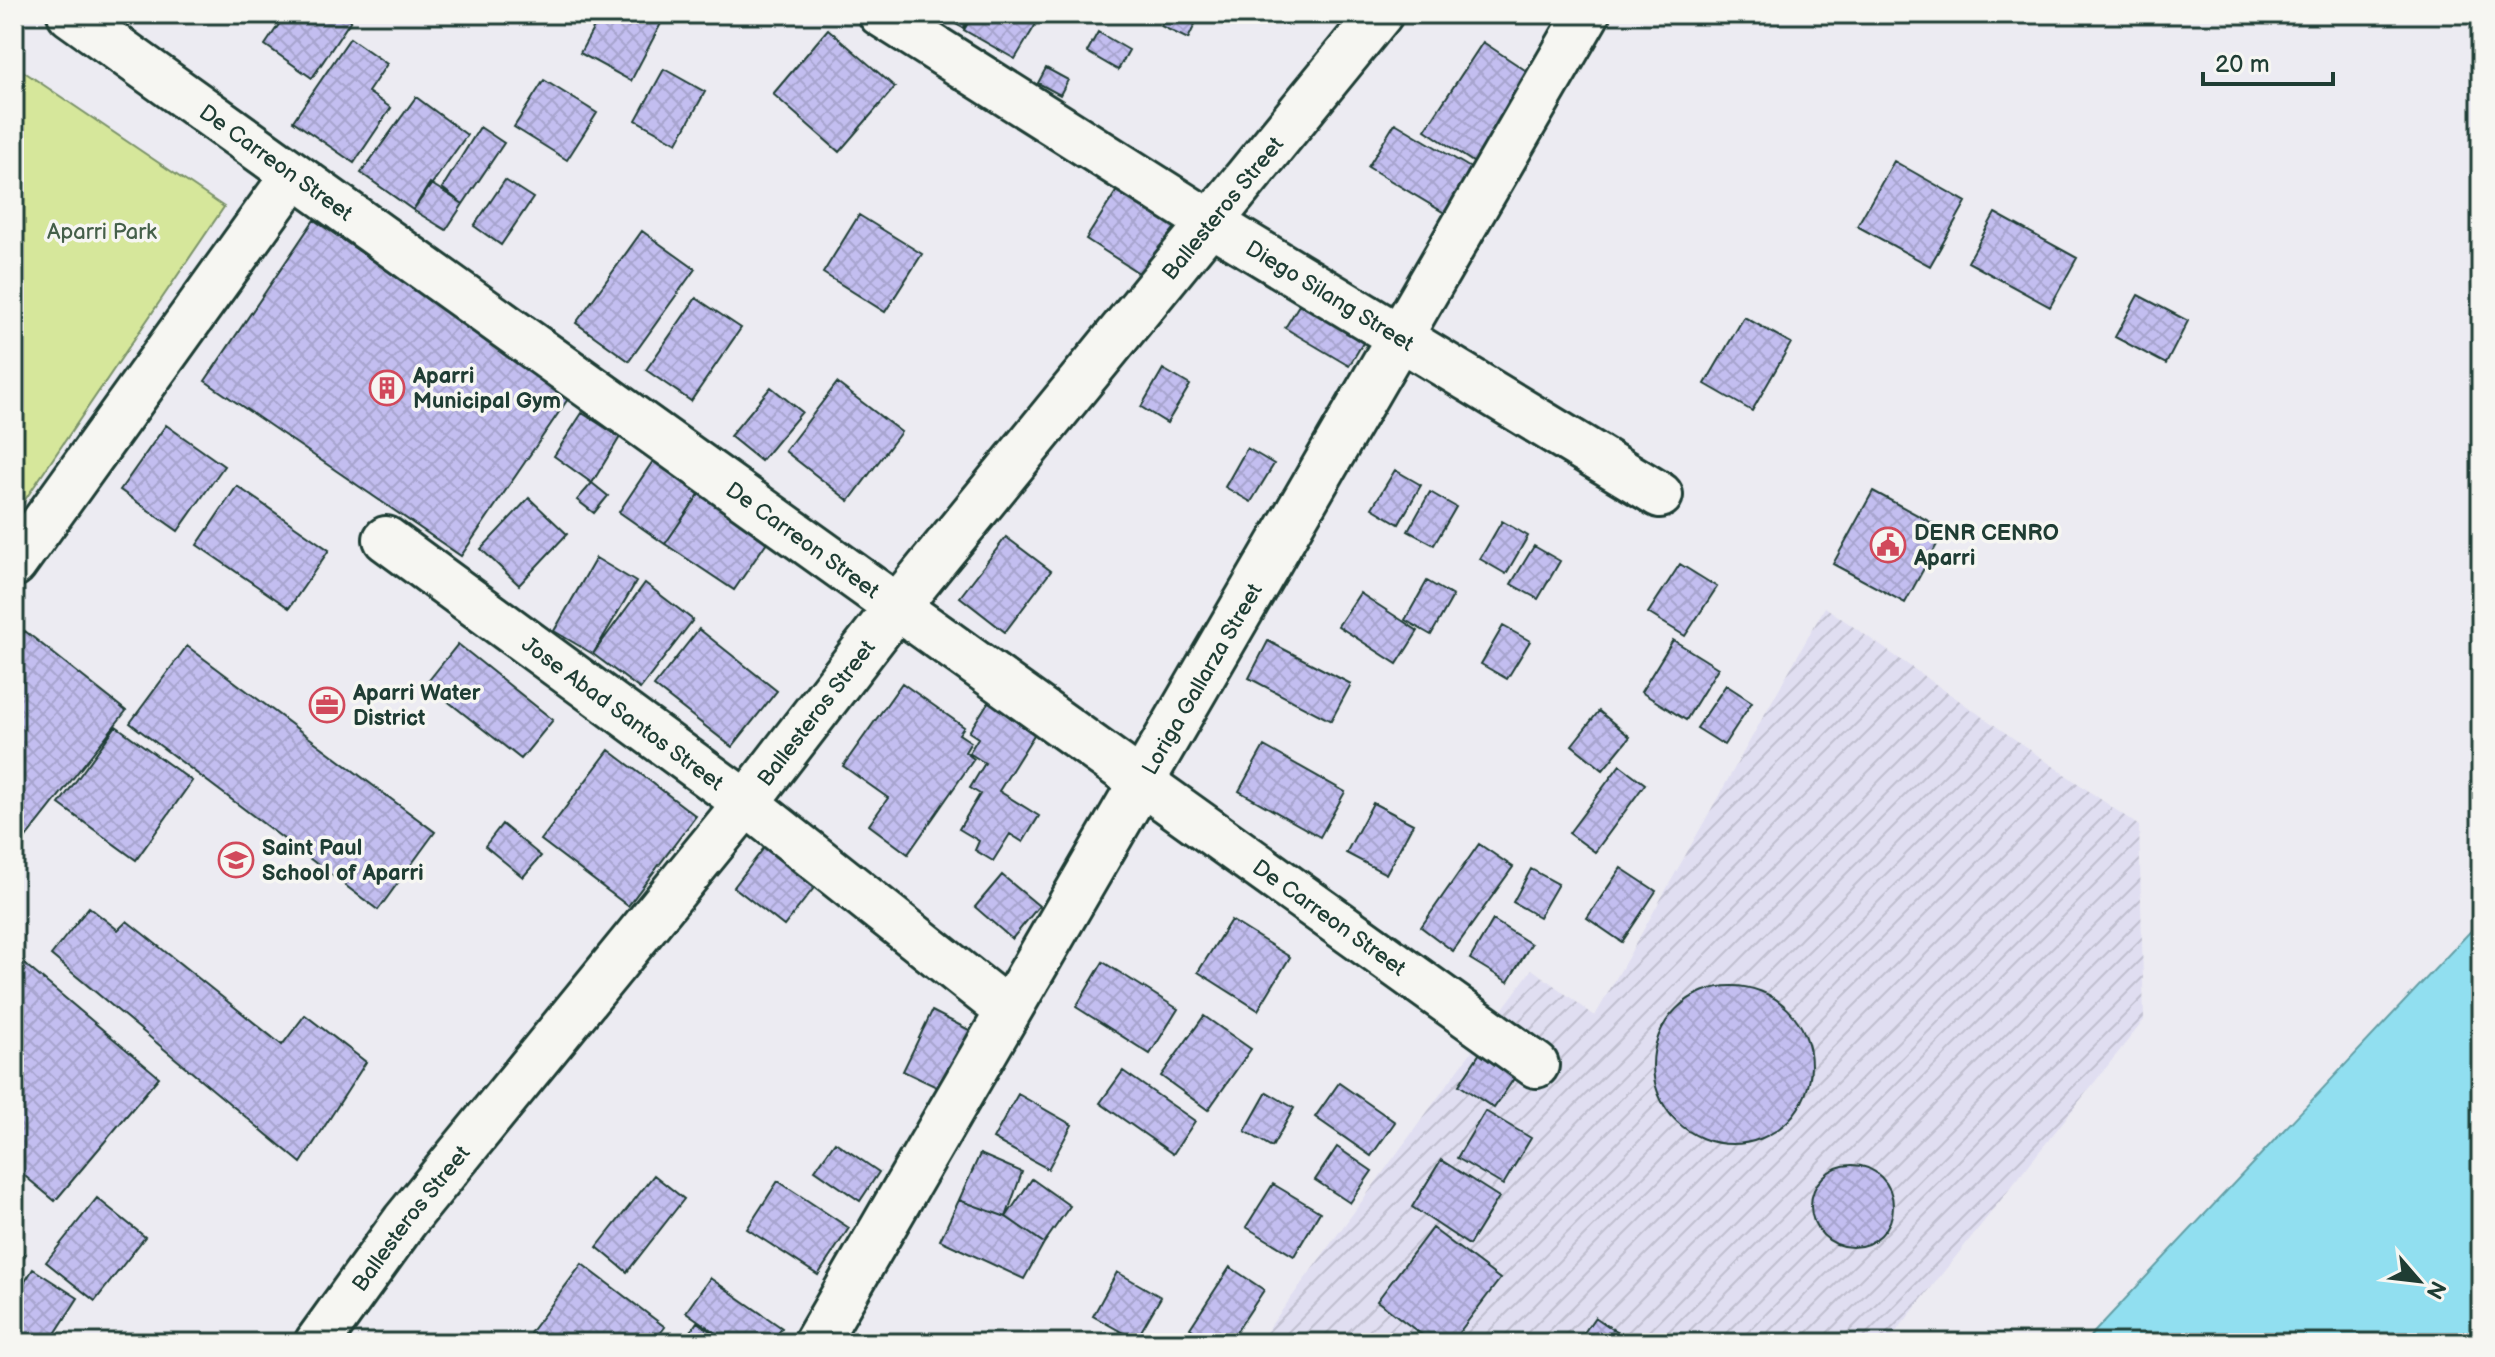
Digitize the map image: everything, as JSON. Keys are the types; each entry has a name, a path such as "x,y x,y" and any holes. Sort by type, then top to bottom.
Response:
{"street":[{"name":"De Carreon Street","path":"70,14 1536,1065"},
{"name":"Diego Silang Street","path":"881,14 1211,223 1660,495"},
{"name":"Ballesteros Street","path":"317,1343 405,1221 746,803 896,608 1380,14"},
{"name":"Loriga Gallarza Street","path":"816,1343 1587,14"},
{"path":"14,564 293,176"},
{"name":"Jose Abad Santos Street","path":"386,539 746,803 1008,1011"}],"shaded area":[{"path":"1825,607 2139,826 2144,1020 1887,1343 1258,1343 1532,969 1595,1016"}],"green space":[{"name":"Aparri Park","path":"14,65 224,207 14,516"}],"water":[{"path":"2481,920 2481,1343 2084,1343"}],"building":[{"path":"286,14 341,14 351,20 312,78 265,45"},
{"path":"601,14 666,14 631,81 580,53"},
{"path":"937,14 972,14 963,28"},
{"path":"973,14 1031,14 1039,19 1015,59 964,30"},
{"path":"1167,14 1200,14 1188,39 1161,26"},
{"path":"828,29 895,87 839,152 773,94"},
{"path":"1098,32 1129,50 1118,70 1087,52"},
{"path":"350,38 387,64 368,92 391,108 354,163 293,121"},
{"path":"1483,42 1534,76 1476,164 1425,130"},
{"path":"1046,68 1068,80 1060,95 1038,83"},
{"path":"664,69 705,92 677,143 636,120"},
{"path":"544,80 597,113 567,160 514,127"},
{"path":"416,97 467,135 413,210 361,173"},
{"path":"1395,123 1474,170 1448,215 1368,167"},
{"path":"480,127 504,143 463,204 442,188"},
{"path":"1894,161 1966,202 1930,266 1857,226"},
{"path":"505,180 533,198 501,245 474,226"},
{"path":"430,183 463,204 446,230 413,210"},
{"path":"1119,187 1189,232 1156,284 1086,239"},
{"path":"1995,213 2077,258 2050,307 1968,262"},
{"path":"859,215 922,254 885,312 823,273"},
{"name":"Aparri Municipal Gym","path":"314,220 570,396 461,556 205,381"},
{"path":"642,231 695,269 629,361 576,323"},
{"path":"2138,295 2188,321 2166,364 2115,337"},
{"path":"696,298 741,328 691,401 646,370"},
{"path":"1302,300 1366,338 1349,366 1285,328"},
{"path":"1744,317 1791,343 1752,411 1705,384"},
{"path":"1163,369 1190,385 1167,423 1141,407"},
{"path":"837,383 901,432 849,501 785,451"},
{"path":"771,387 802,412 761,461 730,436"},
{"path":"582,413 620,437 592,483 554,456"},
{"path":"166,425 224,466 178,531 120,490"},
{"path":"1247,448 1274,464 1251,502 1225,487"},
{"path":"653,461 700,493 665,544 619,512"},
{"path":"1395,470 1421,485 1399,524 1372,508"},
{"path":"592,483 608,496 594,513 577,500"},
{"path":"237,486 329,550 289,608 197,545"},
{"path":"1873,491 1945,530 1905,603 1833,564"},
{"path":"1430,492 1456,507 1434,545 1408,531"},
{"path":"700,493 769,539 734,590 665,544"},
{"path":"529,498 567,534 519,585 481,549"},
{"path":"1502,521 1528,536 1506,574 1480,559"},
{"path":"1006,537 1051,571 1005,632 960,597"},
{"path":"1534,546 1560,561 1538,599 1511,584"},
{"path":"596,558 636,582 593,654 554,631"},
{"path":"1680,564 1717,587 1685,636 1648,613"},
{"path":"1427,581 1453,596 1431,635 1405,620"},
{"path":"645,583 693,620 640,689 593,654"},
{"path":"1360,593 1418,631 1397,664 1338,626"},
{"path":"1503,626 1530,641 1507,679 1481,664"},
{"path":"699,629 777,691 732,747 654,686"},
{"path":"25,631 126,711 14,853 14,645"},
{"path":"1673,640 1718,668 1686,720 1641,692"},
{"path":"1268,641 1351,684 1331,721 1249,678"},
{"path":"458,644 553,720 521,759 426,684"},
{"path":"187,646 435,832 378,910 130,723"},
{"path":"902,683 964,727 959,734 971,742 965,752 974,759 908,854 869,825 888,798 843,766"},
{"path":"1726,685 1752,702 1724,745 1697,728"},
{"path":"989,701 1037,730 999,791 1039,816 1023,842 1010,834 993,861 975,850 979,841 959,829 980,794 970,788 985,763 969,753 978,738 969,732"},
{"path":"1599,711 1630,737 1603,770 1572,745"},
{"path":"116,726 192,781 136,860 59,804"},
{"path":"1264,746 1345,792 1320,837 1239,791"},
{"path":"609,750 696,816 628,906 541,840"},
{"path":"1620,765 1645,784 1595,852 1569,833"},
{"path":"1373,803 1413,824 1386,874 1346,853"},
{"path":"502,824 541,856 523,877 485,846"},
{"path":"767,844 817,884 784,926 734,887"},
{"path":"1479,844 1513,867 1453,951 1421,927"},
{"path":"1621,868 1656,891 1622,942 1587,918"},
{"path":"1531,869 1558,884 1539,917 1513,902"},
{"path":"1002,875 1039,906 1012,939 975,907"},
{"path":"89,907 118,930 127,921 282,1045 305,1015 366,1062 301,1163 51,955"},
{"path":"1231,920 1290,957 1258,1010 1198,972"},
{"path":"1493,920 1531,944 1508,982 1470,959"},
{"path":"14,955 159,1077 55,1201 14,1167"},
{"path":"1103,962 1178,1009 1150,1054 1076,1007"},
{"path":"1732,986 1762,992 1788,1009 1805,1035 1811,1065 1805,1095 1788,1121 1762,1138 1732,1144 1702,1138 1676,1121 1659,1095 1653,1065 1659,1035 1676,1009 1702,992"},
{"path":"932,1011 975,1033 947,1092 903,1071"},
{"path":"1204,1016 1251,1049 1208,1110 1161,1076"},
{"path":"1480,1053 1515,1077 1494,1108 1459,1085"},
{"path":"1123,1071 1195,1121 1173,1154 1100,1103"},
{"path":"1339,1083 1395,1122 1371,1156 1315,1117"},
{"path":"1267,1092 1294,1108 1272,1147 1245,1131"},
{"path":"1018,1094 1072,1125 1048,1169 993,1139"},
{"path":"1485,1111 1531,1138 1503,1185 1457,1158"},
{"path":"835,1142 879,1172 860,1201 815,1170"},
{"path":"1337,1147 1372,1171 1350,1203 1315,1180"},
{"path":"980,1154 1022,1172 1006,1217 959,1200"},
{"path":"1441,1160 1499,1197 1469,1245 1412,1207"},
{"path":"1852,1165 1868,1168 1881,1177 1890,1190 1893,1206 1890,1222 1881,1235 1868,1244 1852,1247 1836,1244 1823,1235 1814,1222 1811,1206 1814,1190 1823,1177 1836,1168"},
{"path":"654,1175 684,1199 627,1272 597,1247"},
{"path":"1032,1179 1070,1206 1044,1243 1006,1217"},
{"path":"778,1181 849,1228 818,1275 747,1229"},
{"path":"1273,1184 1320,1212 1294,1256 1246,1227"},
{"path":"97,1198 145,1237 95,1301 46,1262"},
{"path":"959,1200 1006,1217 1044,1243 1024,1279 940,1240"},
{"path":"1432,1228 1500,1279 1451,1343 1433,1343 1377,1301"},
{"path":"14,1247 26,1254 14,1272"},
{"path":"582,1264 665,1327 653,1343 544,1343 530,1333"},
{"path":"1230,1267 1264,1290 1229,1343 1211,1343 1190,1328"},
{"path":"33,1269 78,1298 49,1343 14,1343 14,1299"},
{"path":"1117,1272 1161,1297 1136,1340 1093,1316"},
{"path":"710,1278 782,1328 771,1343 730,1343 686,1312"},
{"path":"1595,1317 1633,1343 1577,1343"},
{"path":"697,1322 727,1343 683,1343"}],"place":[{"name":"Aparri Municipal Gym","path":"387,388"},
{"name":"DENR CENRO Aparri","path":"1888,545"},
{"name":"Aparri Water District","path":"327,705"},
{"name":"Saint Paul School of Aparri","path":"236,860"}]}
